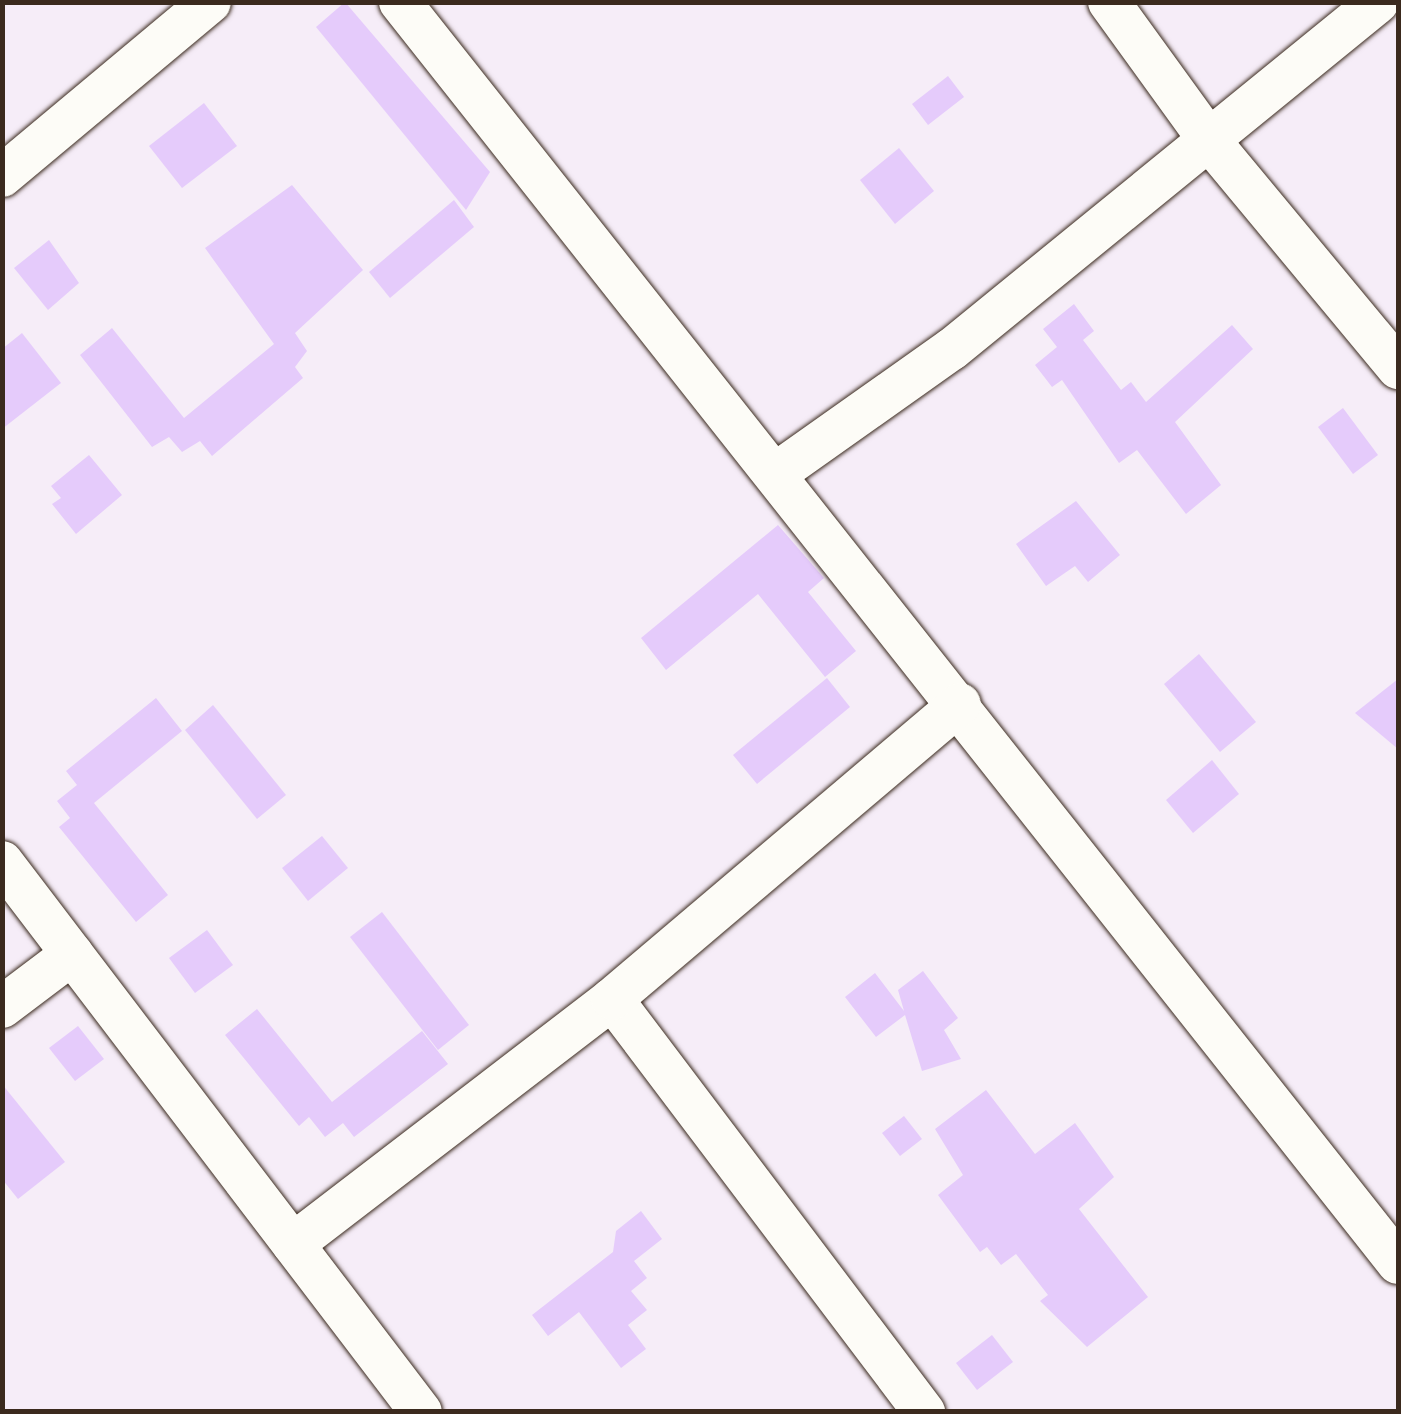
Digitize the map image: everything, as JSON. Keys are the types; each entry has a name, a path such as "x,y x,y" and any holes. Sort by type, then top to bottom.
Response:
{"street":[{"path":"2,176 210,2"},
{"path":"400,2 778,472 1398,1263"},
{"path":"1109,2 1208,138 1398,368"},
{"path":"778,472 952,349 1378,2"},
{"path":"293,1244 612,999 960,704"},
{"path":"2,862 421,1412"},
{"path":"2,1007 72,954"},
{"path":"612,999 924,1412"}],"building":[{"path":"345,2 490,172 466,210 316,27"},
{"path":"948,76 964,97 928,125 912,104"},
{"path":"204,103 237,146 182,188 149,146"},
{"path":"899,148 934,191 895,224 860,180"},
{"path":"292,185 363,270 295,333 307,351 295,367 303,378 212,456 200,441 182,452 169,437 152,447 80,355 112,328 184,418 274,344 205,248"},
{"path":"454,200 474,227 390,298 369,272"},
{"path":"49,240 79,283 48,310 14,268"},
{"path":"1074,304 1094,331 1083,340 1121,390 1131,382 1146,402 1232,325 1253,349 1175,422 1221,485 1186,514 1137,450 1119,463 1062,380 1052,387 1035,365 1057,347 1043,329"},
{"path":"22,333 61,383 2,429 2,349"},
{"path":"1343,408 1378,455 1353,474 1318,427"},
{"path":"89,455 122,495 76,534 52,504 61,498 51,486"},
{"path":"1076,501 1120,555 1088,582 1075,566 1046,586 1016,544"},
{"path":"778,525 824,578 808,592 856,651 825,677 758,594 666,670 641,638"},
{"path":"1199,654 1256,722 1220,752 1164,684"},
{"path":"827,678 850,707 757,784 733,755"},
{"path":"1398,679 1398,749 1355,713"},
{"path":"156,698 182,731 94,803 168,895 136,922 59,827 70,818 57,801 77,785 66,771"},
{"path":"213,705 286,795 257,819 185,730"},
{"path":"1212,760 1239,794 1193,833 1166,800"},
{"path":"322,836 348,868 308,901 282,868"},
{"path":"382,912 469,1025 438,1050 350,937"},
{"path":"207,930 233,965 195,993 169,958"},
{"path":"923,971 958,1018 944,1030 961,1059 922,1071 905,1015 876,1037 845,997 875,973 904,1011 898,990"},
{"path":"257,1009 332,1102 422,1031 448,1064 354,1137 343,1123 325,1137 309,1117 299,1126 225,1035"},
{"path":"78,1026 104,1059 75,1081 49,1048"},
{"path":"2,1084 65,1162 18,1199 2,1179"},
{"path":"986,1090 1035,1154 1075,1123 1114,1177 1079,1209 1148,1297 1087,1347 1040,1301 1048,1295 1016,1254 1001,1265 987,1247 980,1252 938,1195 963,1175 935,1129"},
{"path":"904,1116 922,1139 900,1156 882,1133"},
{"path":"641,1211 662,1239 634,1261 647,1278 631,1291 647,1310 628,1325 646,1349 621,1368 579,1312 548,1336 532,1315 613,1252 616,1231"},
{"path":"992,1335 1013,1362 977,1390 956,1363"}]}
